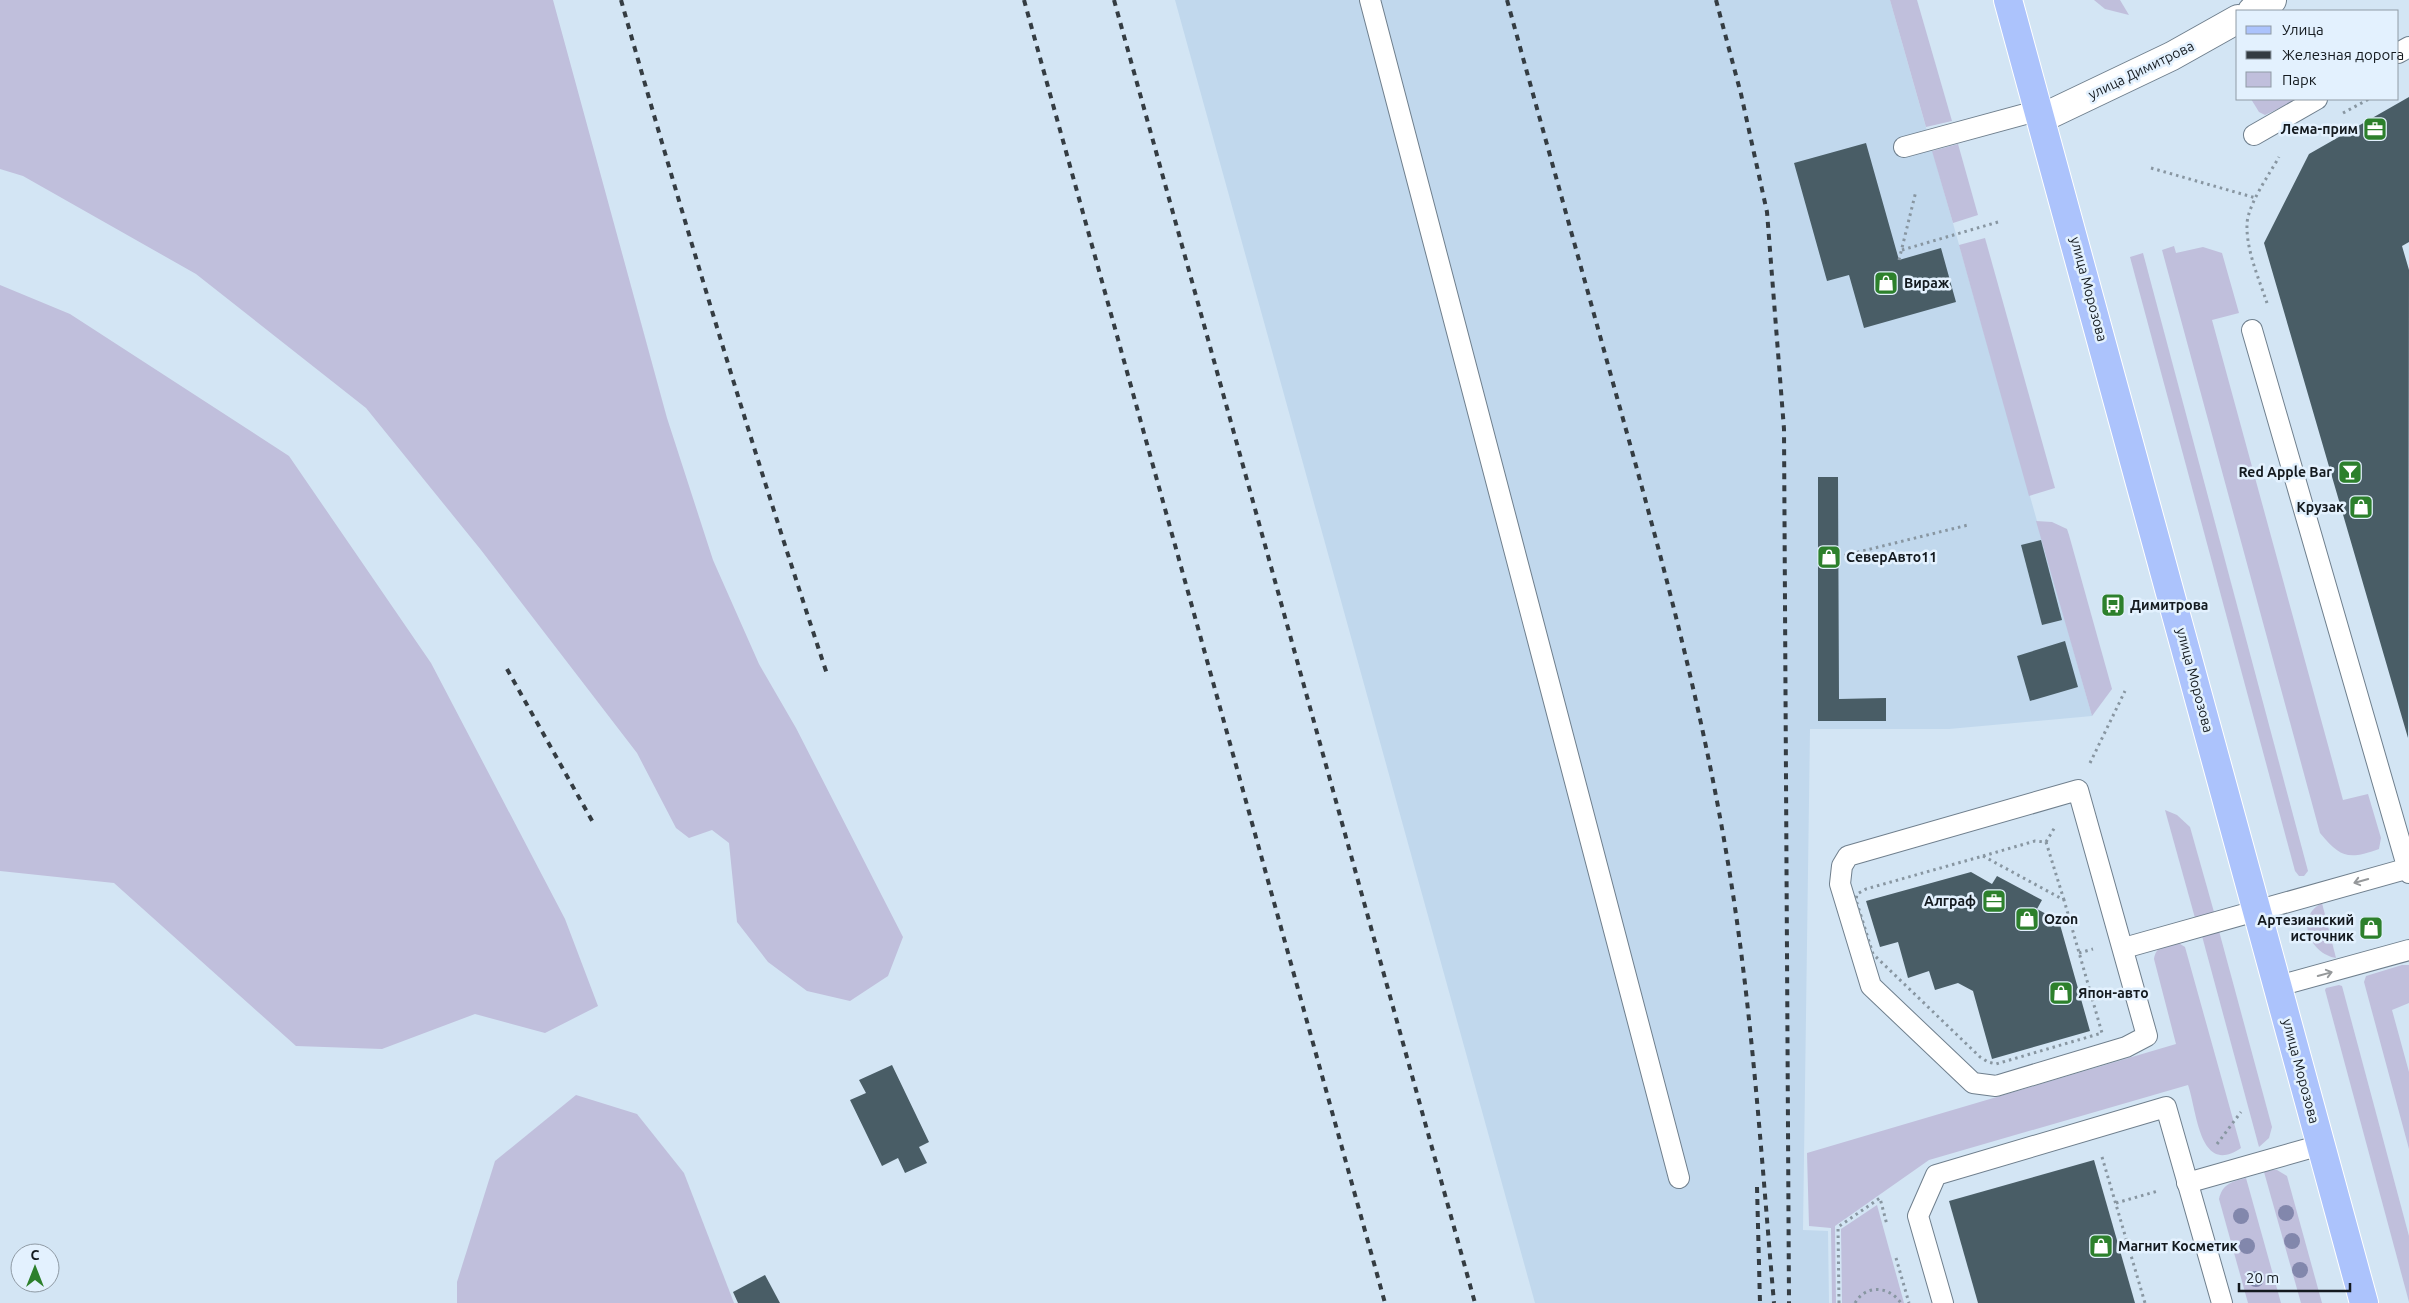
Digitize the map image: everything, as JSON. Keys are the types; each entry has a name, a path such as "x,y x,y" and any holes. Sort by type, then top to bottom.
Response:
{"main road":[{"name":"улица Морозова","path":"2008,0 2041,114 2364,1303"}],"street":[{"path":"2254,10 2272,0"},
{"name":"улица Димитрова","path":"2041,114 2172,56 2236,21"}],"lane":[{"path":"1370,0 1679,1178"},
{"path":"2254,135 2316,100"},
{"path":"1904,147 2041,114"},
{"path":"2124,948 2408,870 2252,330"},
{"path":"2078,790 2124,948 2148,1036 2126,1048 1996,1086 1973,1083 1871,986 1840,884 1842,866 1848,856 2078,790"},
{"path":"2278,986 2409,950"},
{"path":"1943,1303 1918,1216 1936,1174 2166,1107 2222,1303"},
{"path":"2187,1183 2321,1145"}],"path":[{"path":"2335,118 2367,100"},
{"path":"2268,308 2248,242 2247,222 2256,198 2280,154"},
{"path":"2151,168 2256,198"},
{"path":"1899,260 1916,191"},
{"path":"1902,250 1998,222"},
{"path":"1838,557 1968,525"},
{"path":"2035,841 2046,842 2102,1033 1996,1064 1988,1062 1980,1058 1873,954 1856,900 1857,894 1866,889 1982,856 2035,841"},
{"path":"1982,856 2064,900"},
{"path":"2100,1155 2104,1161 2145,1303"},
{"path":"1839,1303 1838,1228 1880,1198"},
{"path":"1855,1303 1864,1293 1872,1289 1889,1292 1901,1303"}],"shaded area":[{"path":"1175,0 1890,0 2092,716 1949,729 1810,729 1803,1230 1828,1231 1829,1303 1535,1303"}],"green space":[{"path":"0,0 553,0 667,418 713,560 759,664 796,728 903,937 888,976 850,1001 807,991 768,962 737,922 729,843 712,830 689,838 676,828 637,753 481,550 366,408 196,274 23,176 0,169"},
{"path":"1890,0 1917,0 1952,121 1926,127"},
{"path":"2094,0 2120,0 2129,15 2105,9"},
{"path":"2252,100 2297,100 2265,115 2259,112"},
{"path":"1958,144 1978,215 1953,223 1932,151"},
{"path":"1985,238 2055,488 2029,496 1959,245"},
{"path":"2174,246 2176,253 2203,247 2222,253 2239,313 2212,320 2343,800 2368,794 2381,838 2379,849 2360,855 2346,854 2334,848 2320,833 2162,250"},
{"path":"2143,253 2308,871 2304,876 2299,876 2295,871 2130,257"},
{"path":"0,285 70,314 289,456 431,663 565,919 598,1006 545,1033 475,1014 382,1049 296,1046 114,883 0,871"},
{"path":"2036,521 2052,522 2067,529 2069,535 2112,689 2092,716"},
{"path":"2165,810 2177,815 2190,827 2214,912 2195,918"},
{"path":"2322,903 2336,958 2319,950 2309,934 2307,926 2309,917 2313,909"},
{"path":"2219,931 2272,1127 2269,1138 2259,1147 2202,936"},
{"path":"2177,942 2185,947 2241,1148 2227,1155 2216,1154 2208,1147 2202,1137 2188,1085 1929,1160 1835,1226 1836,1303 1832,1303 1831,1228 1809,1226 1807,1153 2176,1044 2154,959 2159,949 2165,945"},
{"path":"2402,965 2409,965 2409,1003 2392,1010 2409,1072 2409,1149 2364,982 2366,976"},
{"path":"2342,986 2409,1236 2409,1302 2325,990 2326,988"},
{"path":"576,1095 637,1114 684,1173 734,1303 457,1303 457,1282 495,1161"},
{"path":"2277,1170 2287,1176 2322,1303 2301,1303 2264,1172"},
{"path":"2246,1178 2281,1303 2248,1303 2219,1199 2225,1187"},
{"path":"1877,1205 1904,1303 1842,1303 1841,1229"}],"building":[{"path":"2409,97 2409,242 2402,246 2409,270 2408,738 2264,243 2309,154"},
{"path":"1866,143 1899,260 1941,248 1956,302 1864,328 1849,275 1827,281 1794,163"},
{"path":"1818,477 1838,477 1839,699 1886,698 1886,721 1818,721"},
{"path":"2041,540 2062,620 2042,625 2021,545"},
{"path":"2065,641 2078,687 2030,701 2017,656"},
{"path":"1971,872 1992,884 1997,876 2042,900 2037,909 2059,921 2090,1031 1992,1059 1973,991 1958,983 1935,990 1929,971 1908,978 1898,942 1880,947 1866,901"},
{"path":"892,1065 929,1142 919,1147 927,1163 905,1173 898,1158 882,1166 850,1100 866,1093 859,1080"},
{"path":"2094,1160 2135,1303 1978,1303 1949,1201"},
{"path":"765,1275 780,1303 738,1303 733,1292"}],"railway":[{"path":"621,0 720,338 827,674"},
{"path":"1024,0 1385,1303"},
{"path":"1114,0 1475,1303"},
{"path":"1507,0 1649,514 1692,684 1717,799 1736,912 1743,968 1755,1079 1774,1303"},
{"path":"1716,0 1741,94 1767,212 1784,429 1789,1303"},
{"path":"507,669 595,826"},
{"path":"1757,1187 1760,1303"}],"place":[{"name":"Лема-прим","path":"2375,129"},
{"name":"Вираж","path":"1886,283"},
{"name":"Red Apple Bar","path":"2350,472"},
{"name":"Крузак","path":"2361,507"},
{"name":"СеверАвто11","path":"1829,557"},
{"name":"Димитрова","path":"2113,605"},
{"name":"Алграф","path":"1994,901"},
{"name":"Ozon","path":"2027,919"},
{"name":"Артезианский источник","path":"2371,928"},
{"name":"Япон-авто","path":"2061,993"},
{"name":"Магнит Косметик","path":"2101,1246"}]}
